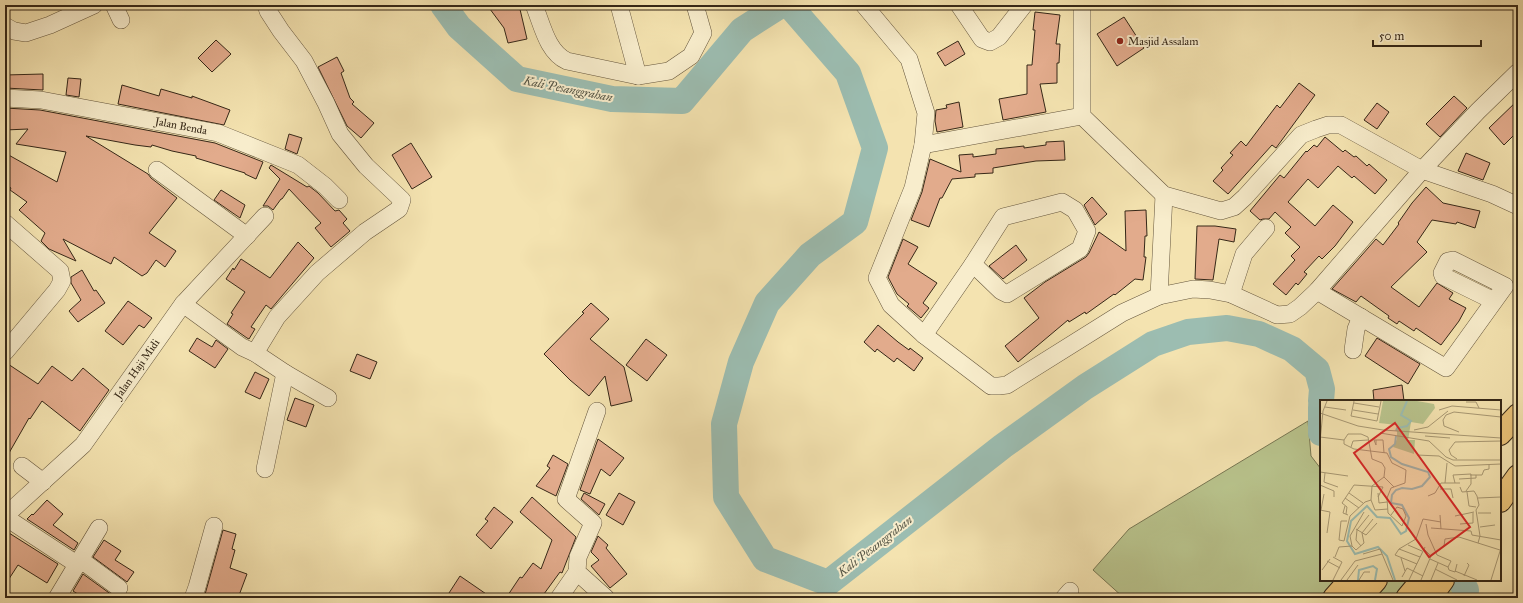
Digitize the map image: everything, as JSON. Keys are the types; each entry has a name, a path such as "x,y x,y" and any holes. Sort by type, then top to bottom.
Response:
{"highway":[{"path":"1501,423 1518,410"},
{"path":"1501,433 1518,415"},
{"path":"1501,487 1518,467"},
{"path":"1501,500 1518,476"},
{"path":"1334,598 1349,581"},
{"path":"1360,598 1375,581"},
{"path":"1407,598 1421,581"},
{"path":"1430,598 1442,581"}],"street":[{"path":"5,26 14,31 26,33 50,25 94,5"},
{"path":"114,5 122,20"},
{"path":"255,353 277,317 317,273 365,232 397,210 402,200 366,166 340,134 304,61 281,32 266,5"},
{"path":"534,5 552,51 559,58 638,76 669,71 691,56 703,33 695,5"},
{"path":"619,5 638,76"},
{"path":"864,5 909,59 926,113 923,145 913,188 877,278 891,305 924,335 991,386 1007,385 1122,313 1159,296 1192,290 1210,290 1231,294 1277,315 1290,314 1317,291 1422,170 1478,111 1518,72"},
{"path":"959,5 982,40 990,42 999,37 1024,5"},
{"path":"1082,5 1082,116 1164,195 1221,211 1234,207 1245,197 1301,135 1316,128 1328,125 1341,125 1422,170 1492,194 1518,206"},
{"name":"Jalan Benda","path":"5,98 41,100 218,133 298,165 326,186 339,200"},
{"path":"923,145 1082,116"},
{"path":"157,170 247,236"},
{"path":"1159,296 1164,195"},
{"path":"924,335 973,264 1003,217 1062,202 1075,210 1087,231 1080,249 1007,294 1001,291 973,264"},
{"name":"Jalan Haji Midi","path":"5,517 83,445 183,304 265,216"},
{"path":"5,223 60,270 62,281 57,290 5,352"},
{"path":"1231,294 1244,254 1266,228"},
{"path":"1317,291 1446,368 1494,301"},
{"path":"183,304 242,347 255,353 285,373 328,398"},
{"path":"1353,350 1356,329 1361,317"},
{"path":"266,469 285,373"},
{"path":"559,598 577,572 578,557 594,523 566,500 597,411"},
{"path":"22,466 43,482"},
{"path":"5,517 80,562 119,588"},
{"path":"193,598 214,526"},
{"path":"57,598 80,562 99,528"},
{"path":"577,572 606,598"}],"green space":[{"path":"1308,421 1311,456 1320,468 1320,581 1449,581 1472,598 1124,598 1093,570 1129,529"}],"building":[{"path":"487,5 519,5 527,39 508,43 504,28"},
{"path":"1035,12 1060,15 1056,44 1060,44 1059,63 1057,63 1057,83 1040,84 1046,112 1003,120 999,99 1027,94 1027,65 1032,65"},
{"name":"Masjid Assalam","path":"1124,17 1144,48 1117,66 1097,34"},
{"path":"216,40 231,54 212,72 198,58"},
{"path":"958,41 965,54 945,66 937,53"},
{"path":"337,57 344,71 341,73 350,98 354,102 352,104 374,123 361,138 347,126 318,67"},
{"path":"43,74 43,90 5,88 5,75"},
{"path":"68,78 81,79 79,97 66,95"},
{"path":"1299,83 1315,95 1276,148 1272,145 1228,194 1213,181 1223,170 1221,168 1233,155 1230,153 1241,141 1246,146 1277,105 1280,108"},
{"path":"122,85 159,96 161,89 192,98 192,96 230,110 224,125 118,104"},
{"path":"1454,96 1467,108 1440,137 1426,124"},
{"path":"1518,100 1518,131 1504,145 1489,128"},
{"path":"959,102 963,127 937,132 935,121 936,110 947,108 946,105"},
{"path":"1377,103 1389,112 1377,129 1364,120"},
{"path":"5,108 40,110 215,143 263,162 256,179 245,173 196,158 196,156 152,145 151,147 135,145 86,136 148,174 177,198 149,233 176,251 165,267 156,260 147,273 142,276 114,257 111,264 63,239 76,261 49,249 41,241 45,233 19,210 27,202 10,190 11,188 5,184 5,153 57,182 66,152 16,144 28,129 5,130"},
{"path":"289,134 302,138 297,154 285,149"},
{"path":"1325,137 1343,152 1345,150 1354,157 1356,156 1367,166 1369,164 1387,180 1375,194 1354,176 1352,178 1338,166 1318,188 1308,179 1288,202 1315,226 1333,205 1353,222 1335,246 1322,259 1319,256 1304,272 1307,274 1298,285 1296,283 1286,295 1273,284 1295,260 1291,256 1300,247 1285,233 1291,227 1275,212 1269,219 1260,220 1250,211 1280,175 1284,178 1306,151 1307,152 1314,145 1317,147"},
{"path":"1064,141 1065,160 1036,161 993,168 993,173 975,174 975,177 952,179 942,198 940,198 929,227 911,220 922,192 930,159 961,172 959,155 973,154 973,157 996,154 996,149 1024,146 1024,148 1046,145 1046,142"},
{"path":"411,143 432,177 412,189 392,155"},
{"path":"1466,153 1490,163 1483,180 1458,171"},
{"path":"271,165 307,187 309,186 335,211 339,210 347,219 343,223 350,231 331,247 315,228 321,223 289,189 273,210 268,206 263,206 280,179 269,168"},
{"path":"1426,187 1443,203 1480,211 1475,228 1457,222 1456,224 1432,220 1417,242 1427,252 1391,287 1419,307 1437,283 1453,293 1449,299 1466,308 1459,321 1441,345 1416,328 1414,331 1399,321 1397,324 1388,318 1389,316 1361,296 1356,302 1332,289 1376,239 1383,245 1399,224 1398,223 1412,203"},
{"path":"221,190 245,205 240,218 214,200"},
{"path":"1092,197 1107,214 1095,225 1084,205"},
{"path":"1146,210 1147,236 1145,236 1144,257 1146,257 1143,280 1135,279 1115,295 1114,294 1086,314 1085,312 1069,322 1068,320 1018,362 1005,346 1039,318 1024,298 1045,282 1086,257 1099,232 1126,251 1125,211"},
{"path":"1197,226 1215,226 1236,229 1234,242 1219,239 1213,280 1195,279"},
{"path":"903,239 918,247 908,264 937,283 923,303 929,308 921,318 907,306 909,304 897,294 888,277"},
{"path":"298,242 314,258 271,309 266,305 251,327 255,329 249,339 247,338 227,324 233,314 231,313 245,292 226,279 241,259 270,278"},
{"path":"1016,245 1027,260 1003,279 989,266"},
{"path":"82,270 94,291 96,290 105,303 78,322 69,311 81,300 71,283 71,277"},
{"path":"128,301 152,318 144,328 139,325 123,345 105,331"},
{"path":"591,303 609,319 590,339 624,367 632,401 611,406 605,376 589,396 570,380 544,354 584,313 582,312"},
{"path":"878,325 898,342 909,350 910,348 923,358 914,371 897,358 894,362 877,349 875,352 864,342"},
{"path":"197,338 212,347 216,340 228,349 215,368 189,351"},
{"path":"1377,338 1420,364 1408,384 1365,356"},
{"path":"646,339 667,355 647,381 626,365"},
{"path":"357,354 377,362 370,379 350,371"},
{"path":"5,362 38,384 52,366 72,381 83,368 109,390 80,431 42,401 30,419 29,418 5,460"},
{"path":"255,372 269,379 260,399 245,392"},
{"path":"1402,385 1404,400 1374,400 1373,390"},
{"path":"295,398 314,405 306,427 287,420"},
{"path":"598,439 624,458 610,476 601,469 590,494 580,490"},
{"path":"553,455 568,464 556,496 536,486 550,468 547,466"},
{"path":"584,493 605,504 599,515 581,499"},
{"path":"619,493 635,502 623,525 606,515"},
{"path":"532,497 576,537 562,573 560,572 541,598 506,598 520,577 522,578 533,563 541,569 552,540 520,512"},
{"path":"47,500 63,514 53,525 78,543 74,550 27,519 32,514 33,515"},
{"path":"494,507 513,522 491,549 476,535 488,521 485,519"},
{"path":"223,530 236,534 232,549 235,550 230,568 247,574 238,598 204,598"},
{"path":"9,533 58,564 47,583 18,565 5,585 5,539"},
{"path":"598,536 608,545 606,548 627,574 610,588 591,566 599,560 591,552"},
{"path":"104,540 121,551 115,560 134,572 127,582 93,557"},
{"path":"83,574 112,595 110,598 84,598 73,591"},
{"path":"460,576 492,598 457,598 449,593"}],"waterway":[{"name":"Kali Pesanggrahan","path":"443,5 459,27 517,79 612,99 682,101 742,30 781,5"},
{"name":"Kali Pesanggrahan","path":"789,5 848,73 875,148 855,222 810,255 767,303 741,362 724,424 726,497 765,559 828,583 1003,446 1085,387 1153,344 1188,332 1227,328 1259,334 1292,349 1317,370 1322,389 1321,400"},
{"name":"Kali Pesanggrahan","path":"1461,581 1466,590 1464,598"}],"place":[{"name":"Masjid Assalam","path":"1120,41"}]}
